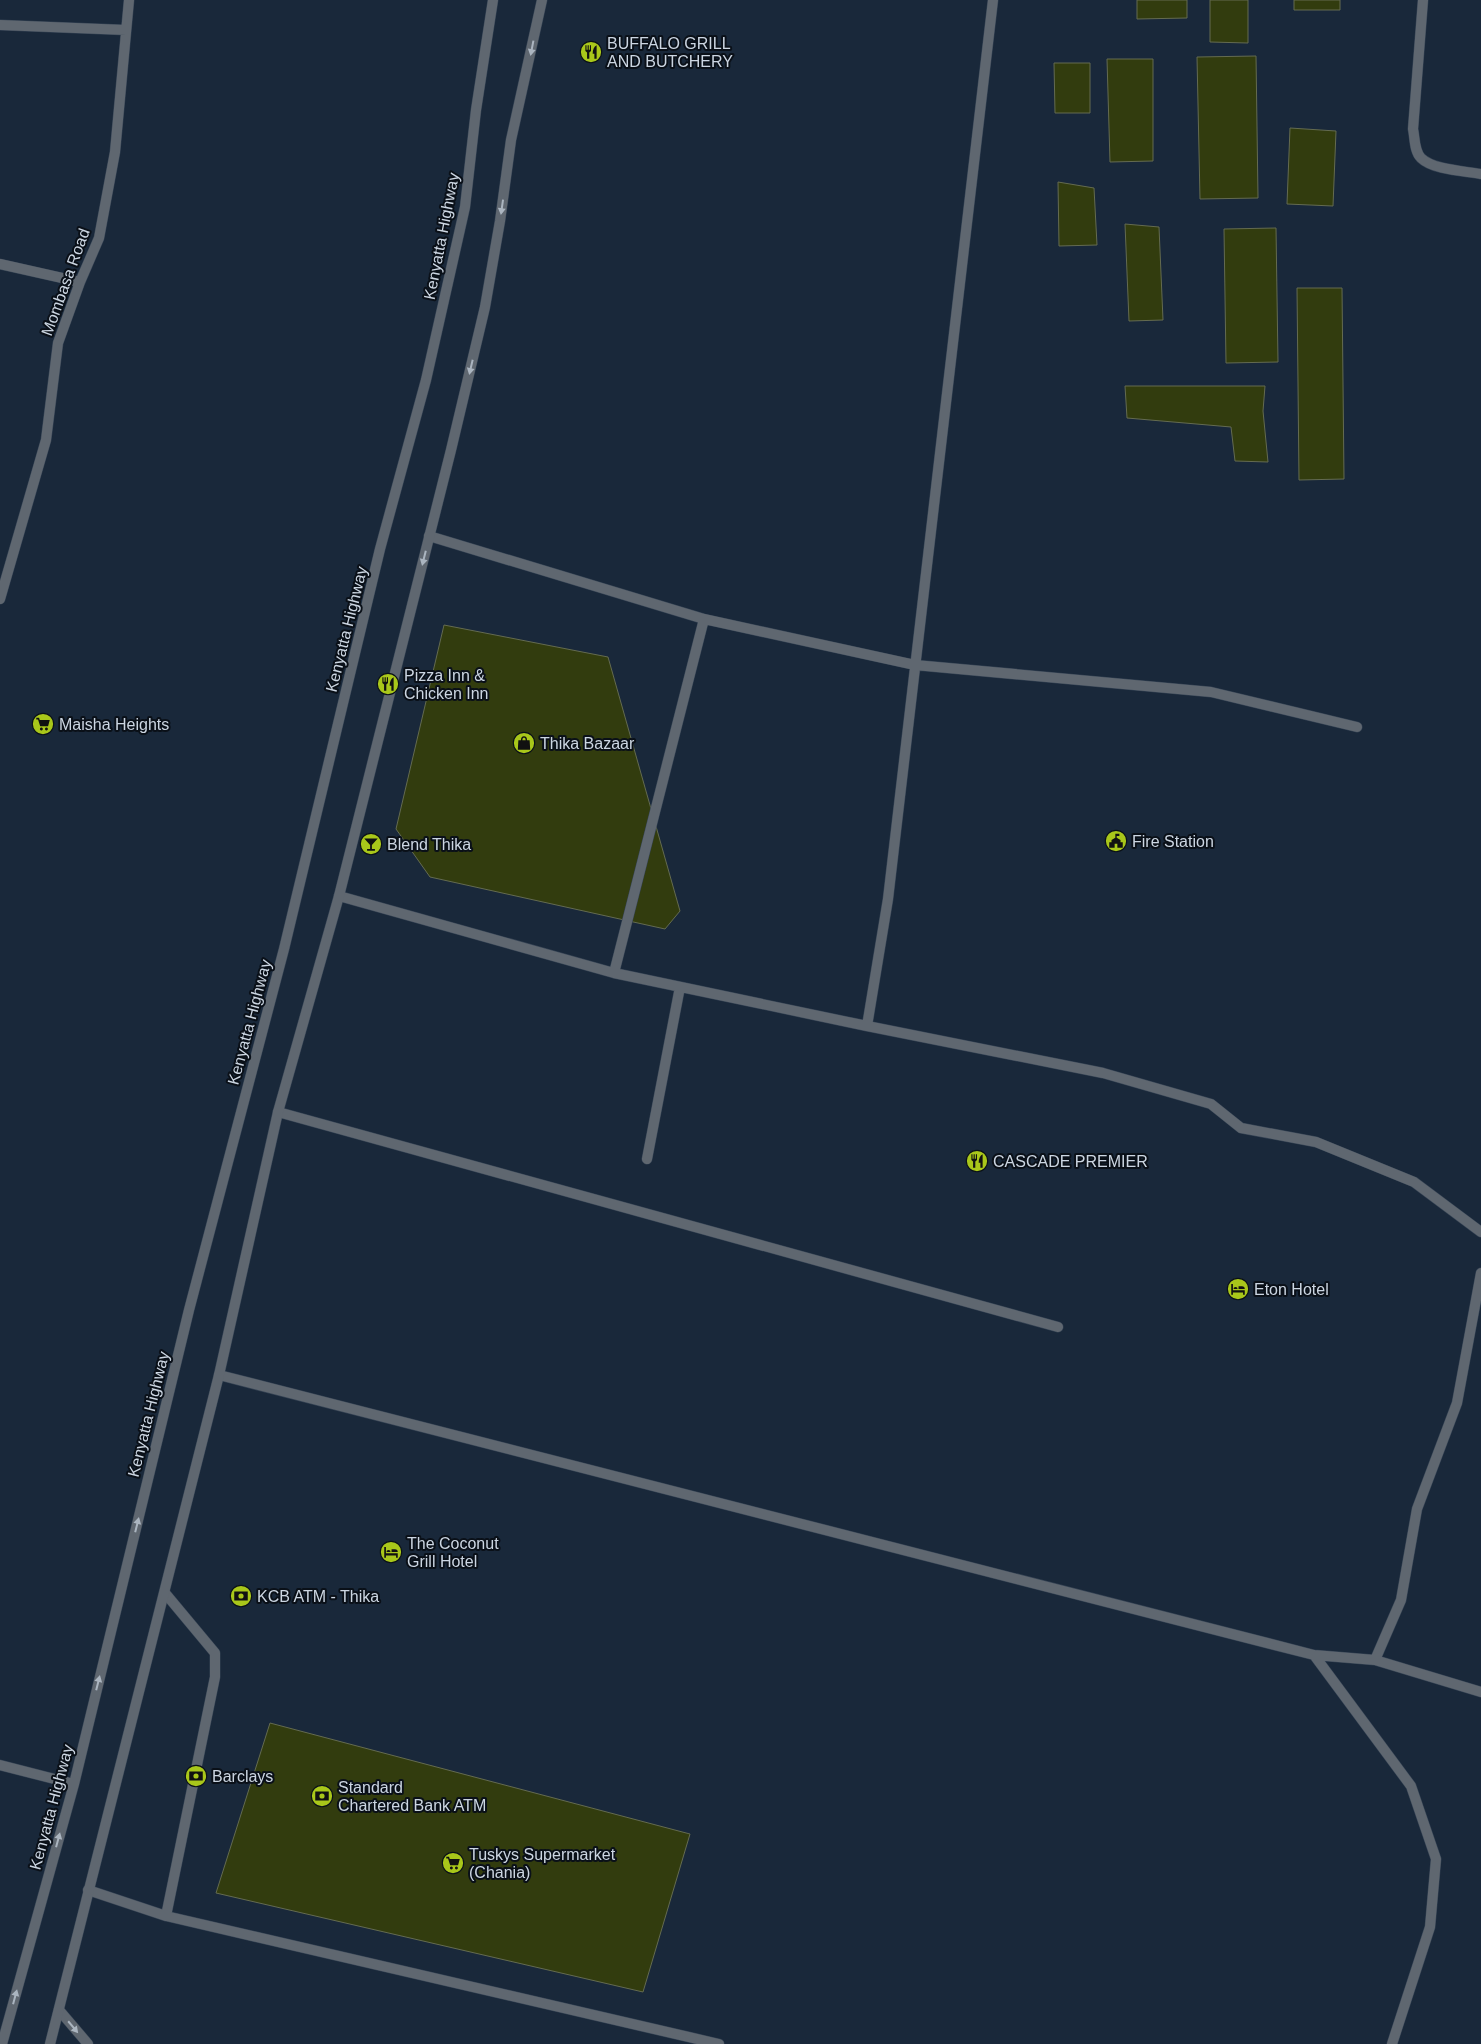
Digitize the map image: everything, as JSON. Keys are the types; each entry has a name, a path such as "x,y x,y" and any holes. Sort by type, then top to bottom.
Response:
{"street":[{"name":"Mombasa Road","path":"0,599 46,440 58,343 80,282 99,238 115,152 129,0"},
{"name":"Kenyatta Highway","path":"2,2044 74,1784 189,1310 284,949 380,549 428,370 465,207 476,110 493,0"},
{"path":"50,2044 220,1375 278,1112 339,896 485,307 511,140 542,0"},
{"path":"867,1026 888,899 993,0"},
{"path":"1423,0 1413,128 1416,147 1420,158 1433,166 1481,174"},
{"path":"0,25 126,30"},
{"path":"0,264 80,282"},
{"path":"429,536 704,618 916,665 1211,692 1357,727"},
{"path":"614,973 704,618"},
{"path":"339,896 614,973 1094,1071 1211,1104 1241,1128 1316,1142 1414,1182 1481,1232"},
{"path":"647,1159 680,987"},
{"path":"278,1112 1058,1327"},
{"path":"1375,1660 1401,1600 1417,1509 1457,1403 1481,1273"},
{"path":"220,1375 1314,1655 1375,1660 1481,1692"},
{"path":"165,1593 215,1654 215,1677 166,1916"},
{"path":"1314,1655 1411,1786 1436,1859 1430,1927 1392,2044"},
{"path":"0,1765 74,1784"},
{"path":"88,1890 166,1916 718,2044"},
{"path":"59,2010 88,2044"}],"building":[{"path":"1137,0 1187,0 1187,18 1137,19"},
{"path":"1210,0 1248,0 1248,43 1210,42"},
{"path":"1294,0 1340,0 1340,10 1294,10"},
{"path":"1256,56 1258,198 1200,199 1197,57"},
{"path":"1107,59 1153,59 1153,161 1110,162"},
{"path":"1054,63 1090,63 1090,113 1055,113"},
{"path":"1290,128 1336,131 1333,206 1287,204"},
{"path":"1058,182 1094,188 1097,245 1059,246"},
{"path":"1125,224 1159,227 1163,320 1129,321"},
{"path":"1276,228 1278,362 1226,363 1224,229"},
{"path":"1297,288 1342,288 1344,479 1299,480"},
{"path":"1125,386 1265,386 1263,411 1268,462 1235,461 1231,427 1127,418"},
{"name":"Thika Bazaar","path":"444,625 608,657 680,911 665,929 430,877 396,829"},
{"name":"Tuskys Supermarket (Chania)","path":"270,1723 690,1834 643,1992 216,1893"}],"place":[{"name":"BUFFALO GRILL AND BUTCHERY","path":"591,52"},
{"name":"Pizza Inn & Chicken Inn","path":"388,684"},
{"name":"Maisha Heights","path":"43,724"},
{"name":"Thika Bazaar","path":"524,743"},
{"name":"Fire Station","path":"1116,841"},
{"name":"Blend Thika","path":"371,844"},
{"name":"CASCADE PREMIER","path":"977,1161"},
{"name":"Eton Hotel","path":"1238,1289"},
{"name":"The Coconut Grill Hotel","path":"391,1552"},
{"name":"KCB ATM - Thika","path":"241,1596"},
{"name":"Barclays","path":"196,1776"},
{"name":"Standard Chartered Bank ATM","path":"322,1796"},
{"name":"Tuskys Supermarket (Chania)","path":"453,1863"}]}
